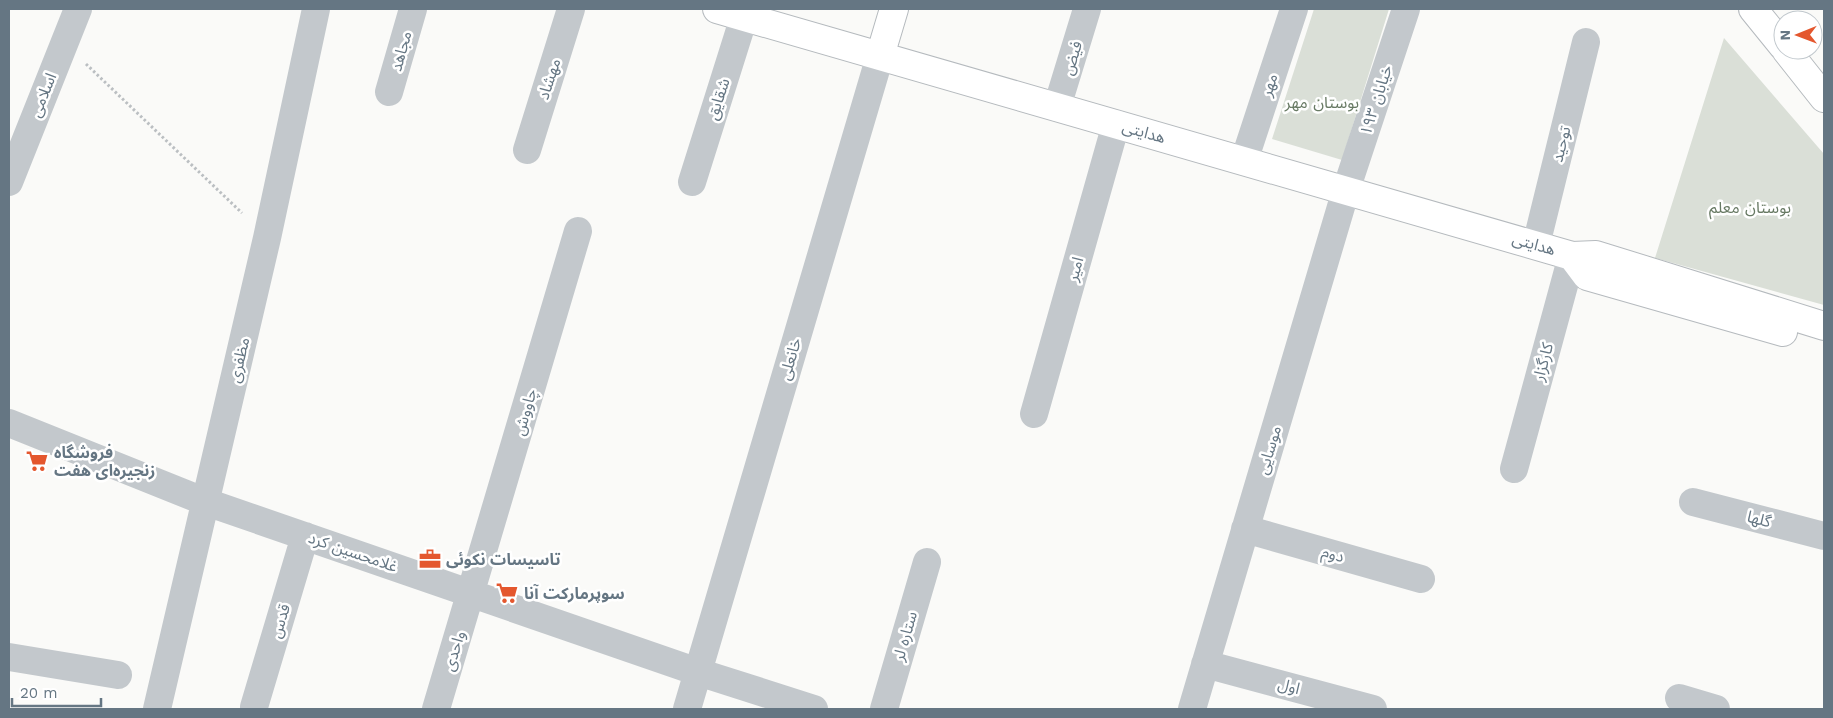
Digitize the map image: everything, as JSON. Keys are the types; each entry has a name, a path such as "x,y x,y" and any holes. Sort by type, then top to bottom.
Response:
{"main road":[{"name":"هدایتی","path":"717,9 1572,256 1596,255 1824,326"},
{"name":"خانعلی","path":"880,56 894,9"},
{"path":"1753,9 1773,34"},
{"path":"1794,60 1824,98"},
{"name":"هدایتی","path":"1572,256 1587,276 1824,344"}],"street":[{"name":"اسلامی","path":"9,182 78,9"},
{"name":"مظفری","path":"157,709 268,238 316,9"},
{"name":"مجاهد","path":"390,92 413,9"},
{"name":"مهشاد","path":"527,150 571,9"},
{"name":"فیض","path":"1057,107 1087,9"},
{"name":"مهر","path":"1244,161 1294,9"},
{"name":"خیابان ۱۹۳","path":"1346,190 1406,9"},
{"name":"شقایق","path":"692,182 744,17"},
{"name":"توحید","path":"1536,245 1586,42"},
{"name":"خانعلی","path":"687,709 880,56"},
{"name":"امیر","path":"1034,414 1116,124"},
{"name":"موسایی","path":"1192,709 1346,190"},
{"name":"چاووش","path":"471,593 578,231"},
{"name":"کارگزار","path":"1514,469 1572,256"},
{"name":"غلامحسین کرد","path":"9,423 206,502 698,672 814,709"},
{"name":"گلها","path":"1693,502 1824,536"},
{"name":"دوم","path":"1245,530 1421,579"},
{"name":"قدس","path":"254,707 305,536"},
{"name":"ستاره لر","path":"884,709 927,562"},
{"name":"واحدی","path":"436,709 471,593"},
{"path":"9,657 118,676"},
{"name":"اول","path":"1205,664 1372,709"},
{"path":"1679,698 1716,709"}],"path":[{"path":"64,43 268,238"}],"green space":[{"name":"بوستان مهر","path":"1314,9 1389,9 1342,160 1272,139"},
{"name":"بوستان معلم","path":"1724,38 1824,154 1824,305 1655,258"}],"place":[{"name":"فروشگاه زنجیره‌ای هفت","path":"37,461"},
{"name":"تاسیسات نکوئی","path":"430,559"},
{"name":"سوپرمارکت آنا","path":"507,593"}]}
